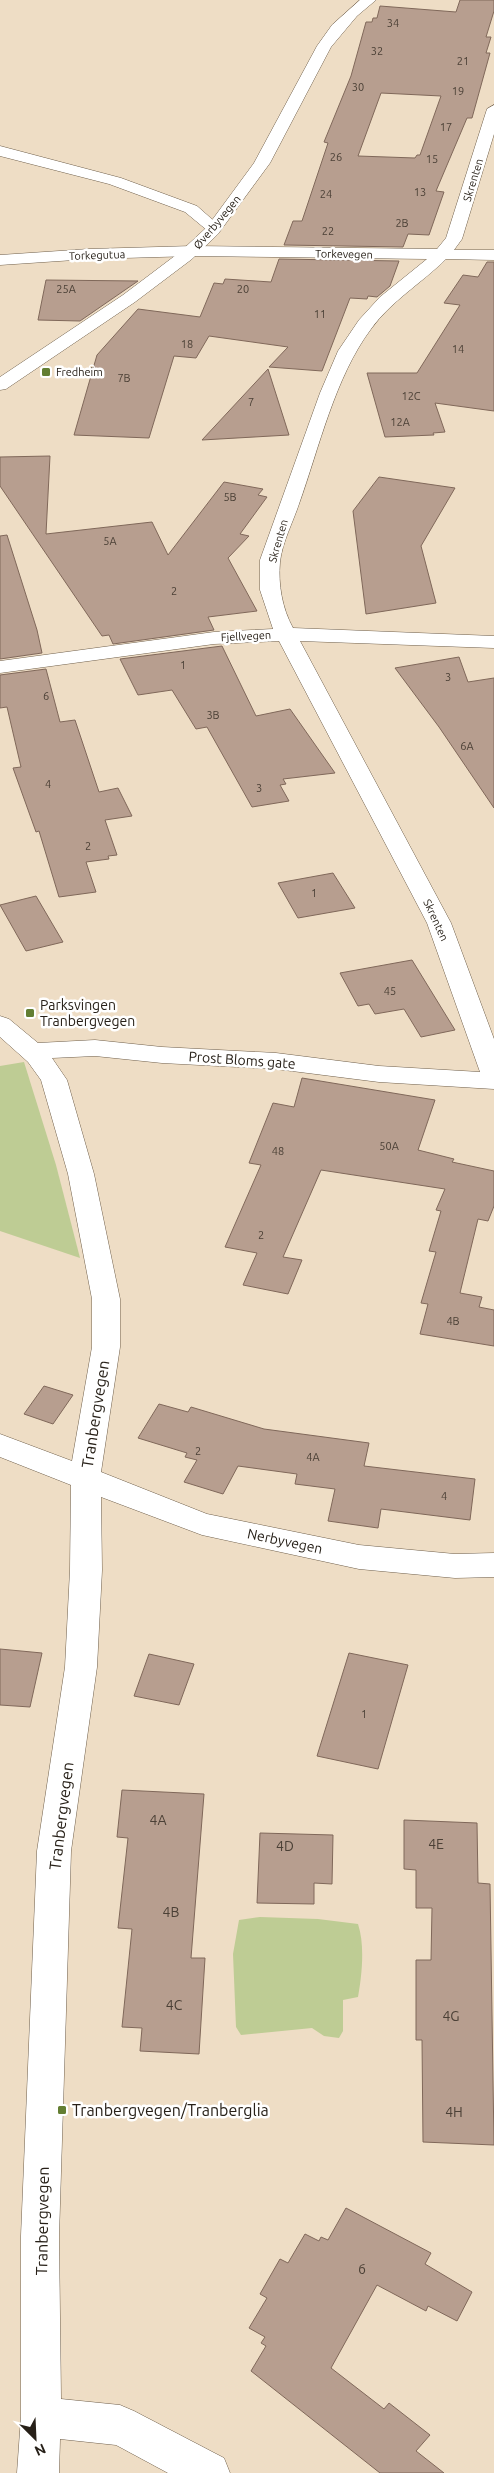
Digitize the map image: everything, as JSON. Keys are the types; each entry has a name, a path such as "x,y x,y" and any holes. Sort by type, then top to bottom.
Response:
{"street":[{"name":"Øverbyvegen","path":"0,385 125,301 193,251 214,228 248,183 273,144 322,50 335,30 348,15 369,0"},
{"name":"Skrenten","path":"494,109 454,239 441,255 386,301 365,324 347,351 329,393 270,560 270,590 279,621 439,923 494,1074"},
{"path":"0,151 115,181 192,209 214,228"},
{"name":"Torkevegen","path":"193,251 494,255"},
{"name":"Torkegutua","path":"0,260 89,254 193,251"},
{"name":"Fjellvegen","path":"0,667 214,638 287,634 494,642"},
{"path":"0,1024 33,1051"},
{"name":"Prost Bloms gate","path":"33,1051 95,1048 162,1055 276,1061 379,1074 494,1081"},
{"name":"Tranbergvegen","path":"33,1051 47,1066 54,1080 81,1174 106,1299 106,1347 89,1438 85,1478 86,1570 81,1667 54,1851 40,2236 41,2417 38,2473"},
{"name":"Nerbyvegen","path":"0,1445 210,1526 359,1557 455,1566 494,1565"},
{"path":"41,2417 120,2425 209,2473"}],"green space":[{"path":"24,1062 56,1165 80,1258 0,1231 0,1066"},
{"path":"260,1917 318,1919 358,1924 362,1941 362,1970 358,1997 343,2000 343,2031 339,2038 324,2036 312,2028 241,2035 236,2027 233,1954 239,1920"}],"building":[{"path":"460,0 494,0 494,11 486,37 491,37 486,53 490,53 472,118 467,118 436,191 444,192 429,235 408,234 403,247 284,245 293,221 302,221 328,143 324,142 351,76 366,22 372,22 373,18 377,18 380,6 456,12","holes":["381,93 441,96 420,155 417,155 415,158 358,156"]},
{"path":"279,259 399,261 390,286 377,297 368,296 367,299 350,298 322,371 269,367 288,347 209,336 196,358 174,356 149,438 74,435 97,355 138,309 200,317 214,283 223,284 225,279 271,282"},
{"path":"487,262 494,262 494,411 435,403 445,432 433,433 434,435 385,437 367,373 417,373 460,305 444,303 463,275 478,277"},
{"path":"46,280 138,281 80,321 38,320"},
{"path":"268,369 289,435 202,440"},
{"path":"50,456 46,534 152,522 168,555 224,482 263,489 258,495 267,497 240,534 249,536 228,558 257,611 208,617 214,630 113,644 109,635 102,636 0,486 0,457"},
{"path":"379,477 455,488 421,546 436,603 366,614 353,511"},
{"path":"7,535 37,630 42,653 0,659 0,536"},
{"path":"222,646 256,716 290,709 335,773 283,779 286,784 280,785 289,801 252,807 207,727 196,729 172,690 138,695 120,659"},
{"path":"459,657 468,682 494,678 494,808 439,727 395,668"},
{"path":"46,669 60,722 75,720 99,792 118,788 132,816 105,820 117,855 108,856 109,859 86,862 96,892 59,897 39,831 36,832 13,768 21,767 7,707 0,708 0,675"},
{"path":"333,873 355,908 298,918 278,883"},
{"path":"36,896 63,942 26,951 0,905"},
{"path":"412,960 455,1030 421,1037 404,1009 375,1014 369,1004 358,1006 340,973"},
{"path":"302,1078 435,1100 418,1150 454,1159 452,1162 494,1171 494,1206 488,1221 478,1219 460,1293 482,1297 479,1307 494,1310 494,1346 420,1334 428,1304 421,1303 436,1252 429,1251 441,1211 436,1210 445,1189 321,1170 283,1257 302,1260 288,1294 243,1285 257,1253 225,1247 261,1165 249,1163 273,1103 294,1107"},
{"path":"44,1386 73,1395 53,1424 24,1414"},
{"path":"159,1404 188,1412 191,1407 264,1429 369,1443 364,1466 475,1479 470,1520 381,1509 378,1528 328,1521 335,1489 295,1484 297,1474 238,1466 223,1494 184,1482 197,1460 185,1457 187,1453 138,1438"},
{"path":"0,1649 42,1653 30,1707 0,1705"},
{"path":"349,1653 408,1665 378,1769 317,1756"},
{"path":"149,1654 194,1664 179,1705 134,1696"},
{"path":"122,1790 204,1794 191,1958 205,1958 199,2054 140,2051 142,2028 122,2027 132,1929 118,1928 128,1838 117,1837"},
{"path":"404,1820 477,1823 478,1883 490,1884 494,2145 423,2142 422,2040 416,2040 416,1960 431,1960 432,1908 416,1908 416,1870 404,1869"},
{"path":"260,1833 333,1835 332,1884 314,1883 314,1904 257,1903"},
{"path":"346,2208 431,2253 425,2264 472,2292 457,2321 428,2306 426,2311 377,2285 331,2368 384,2409 389,2403 430,2435 416,2451 444,2473 380,2473 251,2371 266,2346 261,2343 265,2337 249,2328 267,2298 260,2294 280,2259 288,2263 305,2234 319,2241 321,2237 328,2240"}],"place":[{"name":"Fredheim","path":"46,372"},
{"name":"Parksvingen Tranbergvegen","path":"30,1013"},
{"name":"Tranbergvegen/Tranberglia","path":"62,2110"}]}
